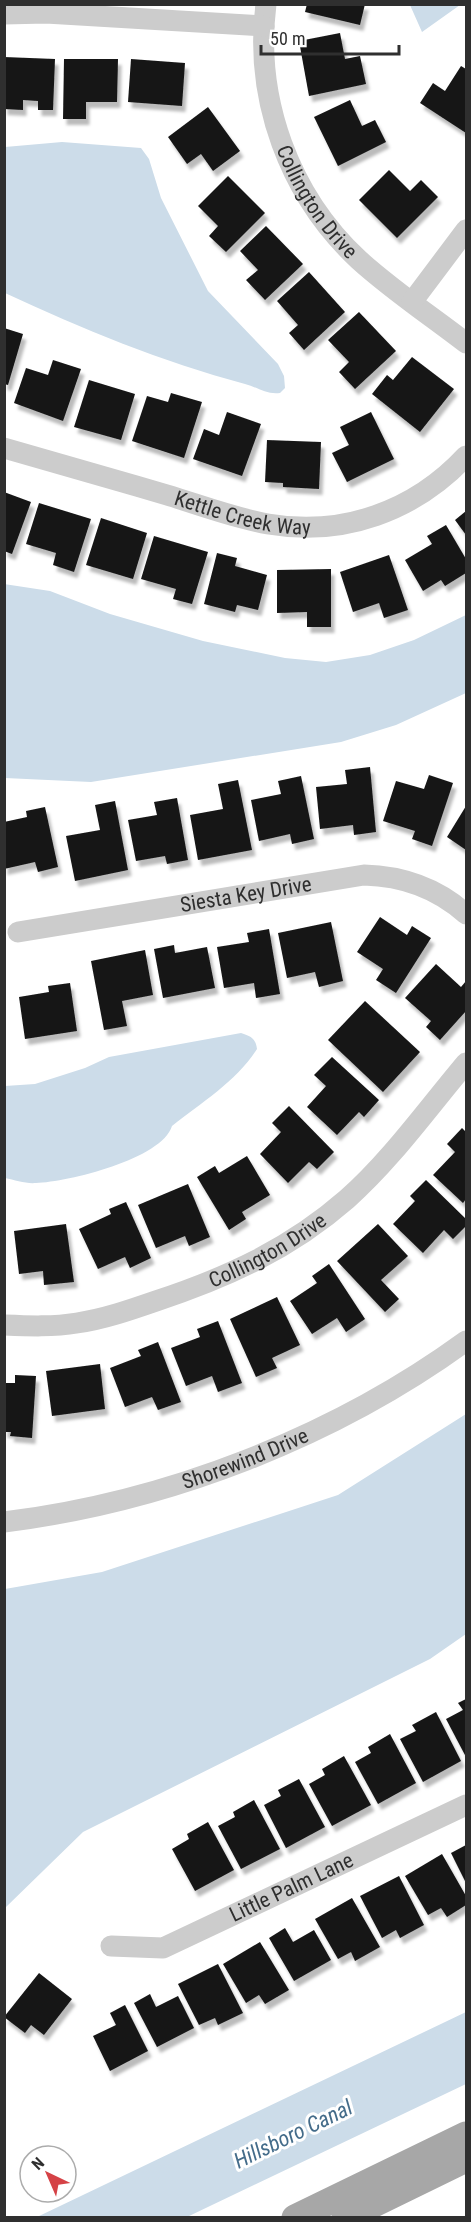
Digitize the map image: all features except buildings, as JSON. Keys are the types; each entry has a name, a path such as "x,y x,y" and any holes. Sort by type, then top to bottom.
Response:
{"main road":[{"path":"295,2217 466,2135"},
{"path":"345,2217 466,2159"}],"street":[{"name":"Collington Drive","path":"266,4 264,60 269,100 289,163 303,189 331,231 358,259 466,344"},
{"path":"4,14 46,13 264,26"},
{"path":"412,302 466,230"},
{"name":"Kettle Creek Way","path":"4,448 253,520 297,528 327,527 355,522 399,507 437,484 466,456"},
{"name":"Siesta Key Drive","path":"18,932 364,875 410,881 436,892 466,914"},
{"name":"Collington Drive","path":"4,1325 38,1326 77,1323 116,1314 227,1276 270,1255 310,1229 355,1192 466,1063"},
{"name":"Shorewind Drive","path":"4,1522 85,1508 216,1470 341,1417 400,1384 466,1341"},
{"name":"Little Palm Lane","path":"111,1946 163,1948 466,1805"}],"water":[{"path":"410,5 460,5 422,32"},
{"path":"62,142 141,148 149,159 161,198 208,291 278,364 284,376 285,388 280,393 266,392 153,355 93,332 5,293 5,147"},
{"path":"4,584 50,591 110,614 203,641 285,658 326,662 370,655 414,640 466,615 466,693 396,725 341,742 91,782 5,778"},
{"path":"241,1033 252,1038 257,1049 249,1061 218,1091 172,1126 165,1138 151,1149 112,1166 51,1182 32,1183 5,1178 5,1086 35,1084 85,1068 109,1057"},
{"path":"466,1414 466,1634 430,1659 83,1832 5,1908 5,1589 102,1572 338,1495"},
{"name":"Hillsboro Canal","path":"466,2012 466,2084 187,2217 37,2217 64,2204 78,2204 78,2197"}]}
